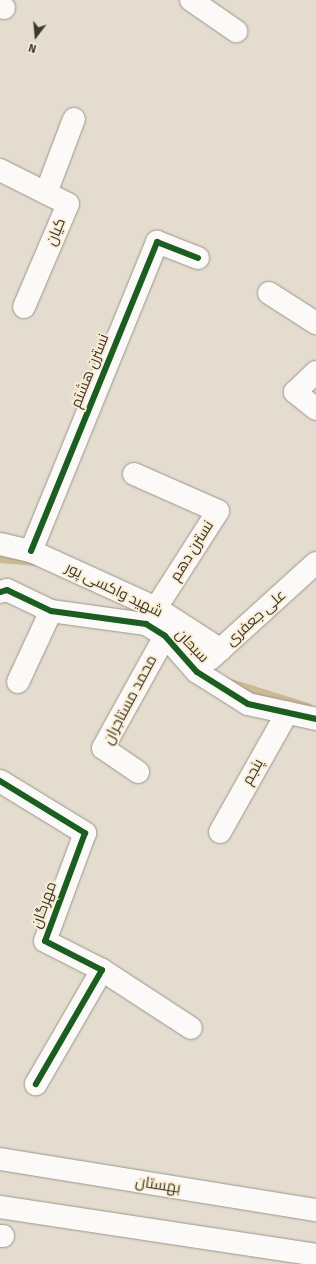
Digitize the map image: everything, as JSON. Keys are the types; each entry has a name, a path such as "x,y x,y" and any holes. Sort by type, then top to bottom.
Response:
{"street":[{"path":"191,0 236,31"},
{"path":"46,193 74,119"},
{"name":"کیان","path":"2,177 46,193 68,204 24,307"},
{"name":"نسترن هشتم","path":"31,551 157,242 198,258"},
{"path":"269,293 316,323"},
{"path":"316,372 295,392 316,409"},
{"name":"نسترن دهم","path":"134,474 218,511 156,608"},
{"name":"شهید واکسی پور","path":"0,544 31,551 156,608 221,650"},
{"name":"علی جعفری","path":"197,672 316,564"},
{"name":"سبحان","path":"0,592 7,590 51,611 146,624 165,636 197,672 248,704 316,719"},
{"path":"18,682 51,611"},
{"name":"محمد مستاجران","path":"138,772 103,748 165,636"},
{"name":"پنجم","path":"220,832 287,713"},
{"name":"مهرگان","path":"0,781 85,833 45,941 102,970"},
{"path":"36,1084 102,970 191,1028"},
{"name":"بهستان","path":"0,1159 316,1210"},
{"path":"0,1207 316,1254"}],"waterway":[{"path":"0,559 36,562"},
{"path":"179,632 207,665"},
{"path":"231,683 308,707"}],"cycle path":[{"path":"31,551 157,242 198,258"},
{"path":"0,592 7,590 51,611 146,624 165,636 197,672 248,704 316,719"},
{"path":"0,781 85,833 45,941 102,970 36,1084"}]}
